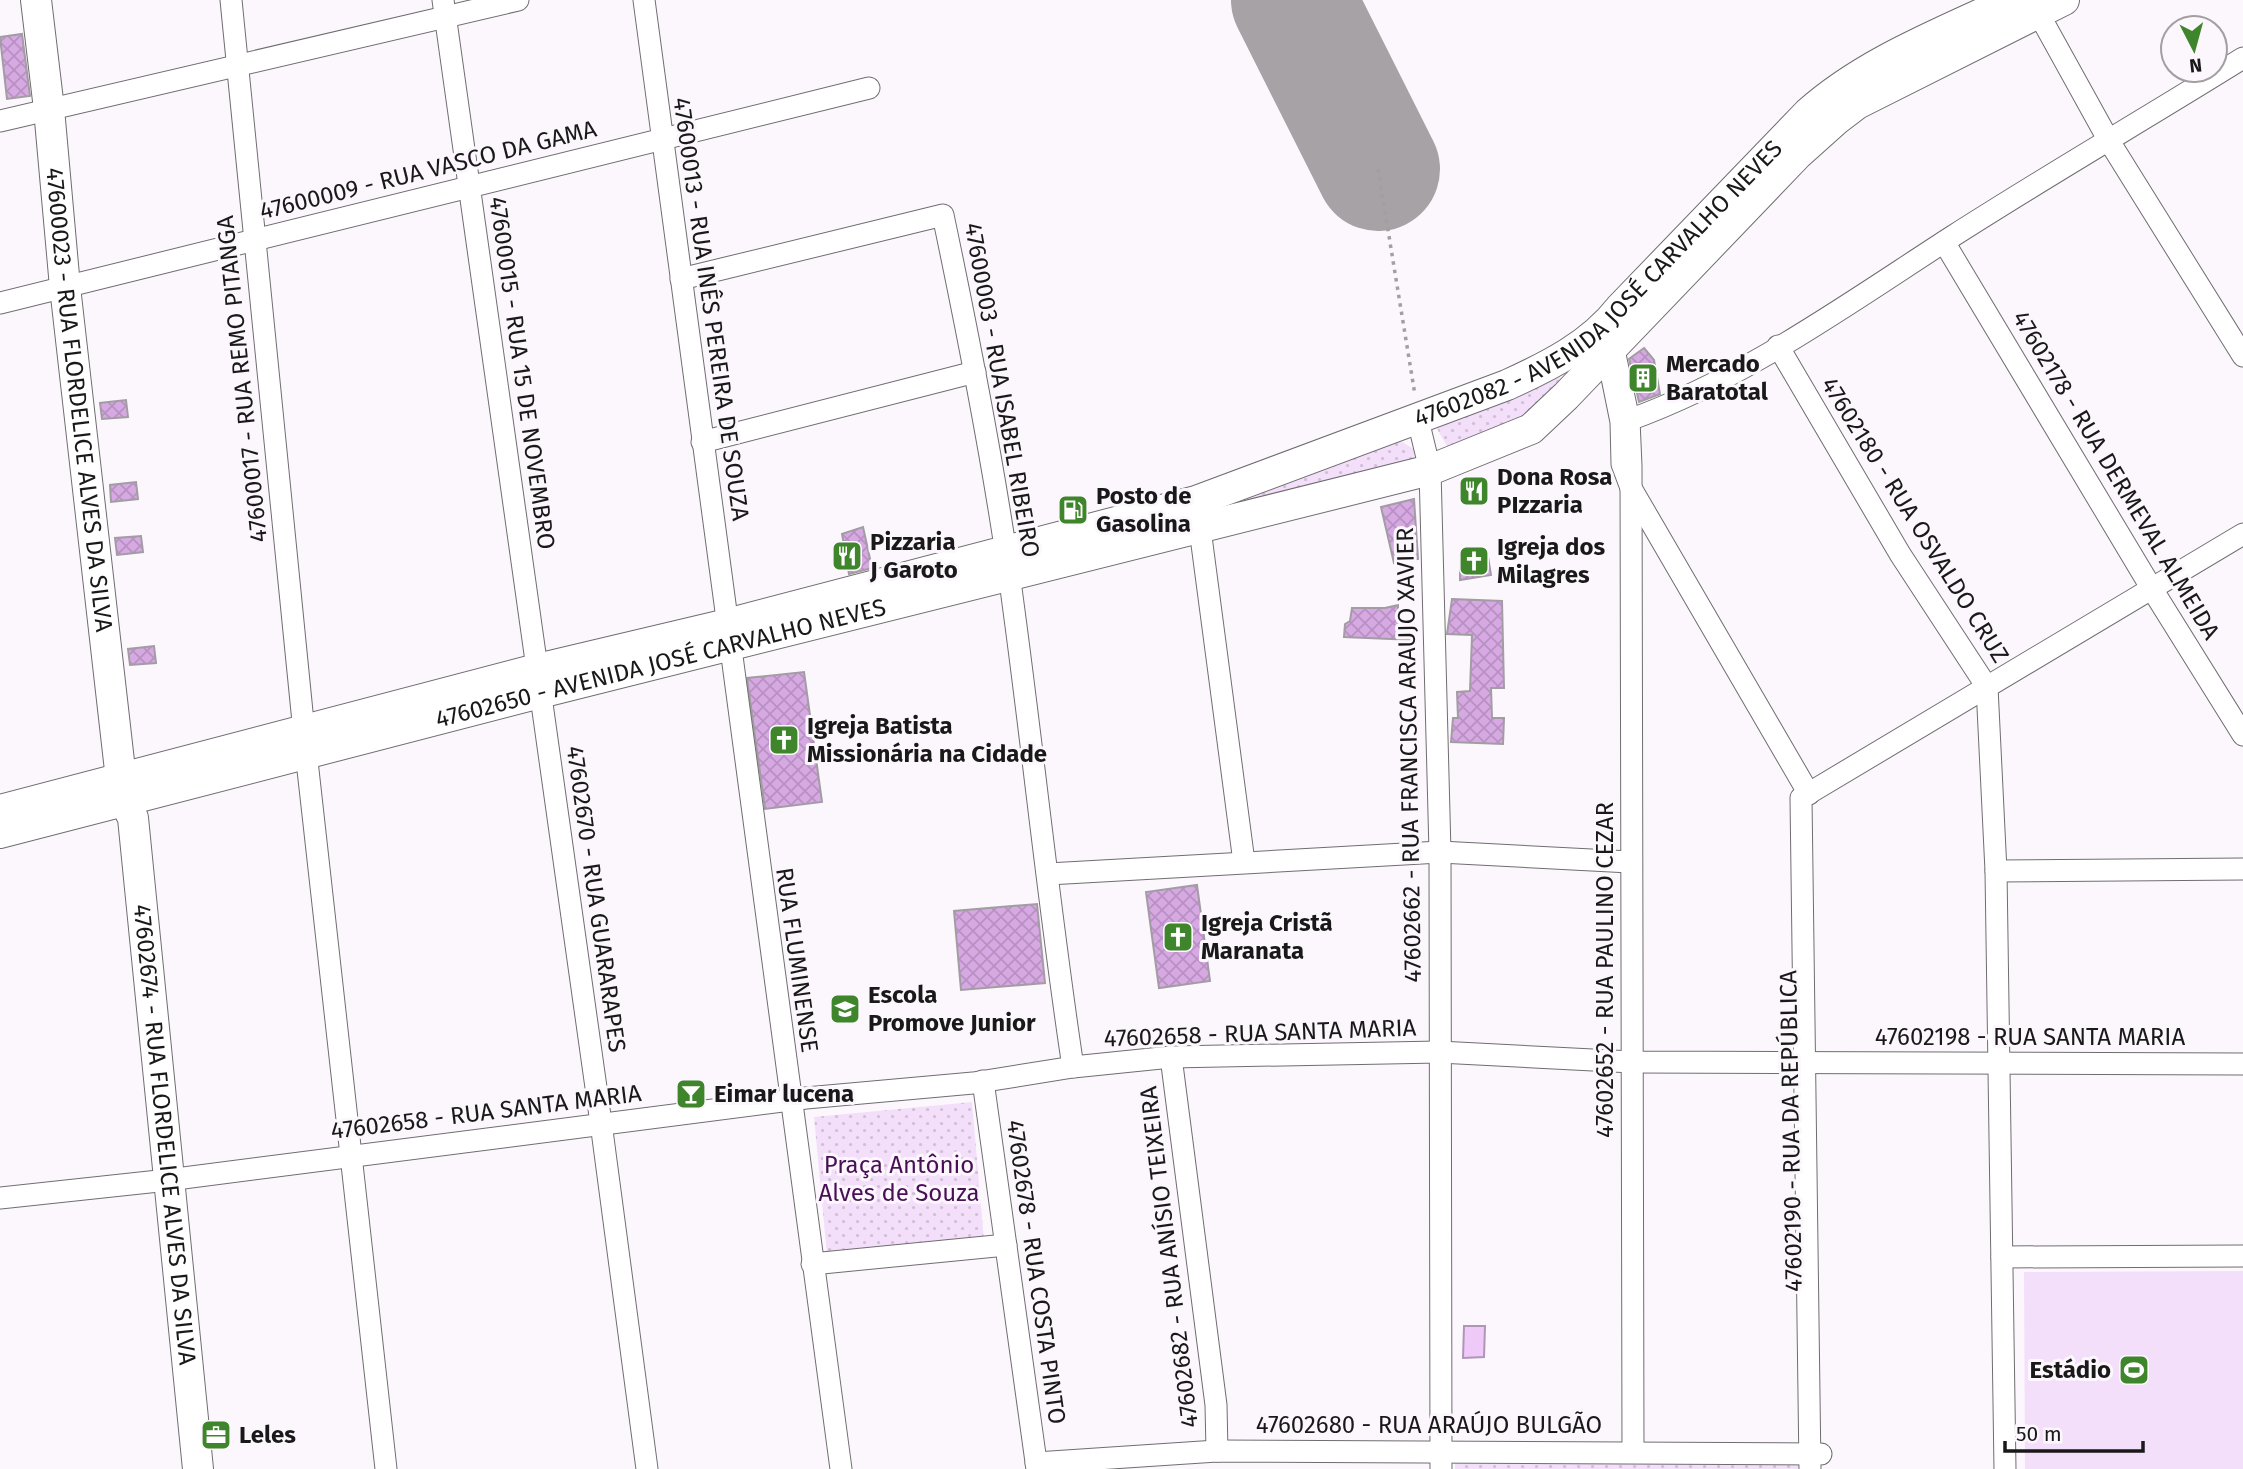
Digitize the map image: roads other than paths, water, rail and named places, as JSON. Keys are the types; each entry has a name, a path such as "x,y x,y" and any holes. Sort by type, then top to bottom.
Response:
{"street":[{"name":"47600023 - RUA FLORDELICE ALVES DA SILVA","path":"36,0 65,287 123,790"},
{"name":"47600017 - RUA REMO PITANGA","path":"231,0 305,742 386,1469"},
{"path":"0,121 237,65 444,9 518,0"},
{"name":"47600013 - RUA INÊS PEREIRA DE SOUZA","path":"644,0 729,635"},
{"path":"1609,341 1808,146 1886,75 2011,0"},
{"path":"1886,75 2034,7 2064,0"},
{"path":"2034,7 2109,141 2243,356"},
{"name":"47600015 - RUA 15 DE NOVEMBRO","path":"444,9 538,681"},
{"path":"1629,419 1700,391 1778,346 2009,200 2243,58"},
{"name":"47600009 - RUA VASCO DA GAMA","path":"0,303 869,88"},
{"name":"47600003 - RUA ISABEL RIBEIRO","path":"681,279 943,215 975,372 1007,562 1073,1067"},
{"name":"47602178 - RUA DERMEVAL ALMEIDA","path":"1944,242 2243,735"},
{"name":"47602652 - RUA PAULINO CEZAR","path":"1609,341 1629,419 1631,466 1633,1452"},
{"name":"47602652 - RUA PAULINO CEZAR","path":"1609,341 1621,422 1622,464 1631,488"},
{"name":"47602082 - AVENIDA JOSÉ CARVALHO NEVES","path":"1007,562 1156,512 1198,514 1609,341"},
{"name":"47602650 - AVENIDA JOSÉ CARVALHO NEVES","path":"42,811 538,681 729,635 1198,514 1430,470 1531,429 1609,341"},
{"name":"47602180 - RUA OSVALDO CRUZ","path":"1778,346 1900,554 1987,687 1996,871 2005,1469"},
{"path":"702,442 975,372"},
{"name":"47602662 - RUA FRANCISCA ARAUJO XAVIER","path":"1418,420 1430,470 1440,852 1438,1052 1441,1460"},
{"path":"1631,466 1810,793"},
{"path":"1631,488 1810,793"},
{"path":"1198,514 1244,862"},
{"path":"1810,793 2243,534"},
{"name":"RUA FLUMINENSE","path":"729,635 841,1469"},
{"name":"47602670 - RUA GUARARAPES","path":"538,681 601,1123 646,1469"},
{"name":"47602674 - RUA FLORDELICE ALVES DA SILVA","path":"123,790 132,818 162,1180 198,1469"},
{"name":"47602190 - RUA DA REPÚBLICA","path":"1810,793 1815,1461"},
{"path":"0,810 42,811"},
{"path":"0,833 42,811"},
{"path":"1048,874 1440,852 1630,862"},
{"path":"1996,871 2243,869"},
{"name":"47602658 - RUA SANTA MARIA","path":"0,1198 350,1157 790,1100 983,1081 1073,1067 1171,1057 1438,1052 1632,1062 1810,1061"},
{"name":"47602682 - RUA ANÍSIO TEIXEIRA","path":"1171,1057 1216,1405 1217,1451"},
{"name":"47602198 - RUA SANTA MARIA","path":"1810,1061 2243,1064"},
{"name":"47602678 - RUA COSTA PINTO","path":"983,1081 1036,1466"},
{"path":"162,1180 186,1469"},
{"path":"812,1264 1006,1245"},
{"path":"2002,1257 2243,1256"},
{"name":"47602680 - RUA ARAÚJO BULGÃO","path":"1036,1466 1217,1451 1441,1460 1633,1452 1815,1461"}],"place":[{"name":"Mercado Baratotal","path":"1643,378"},
{"name":"Dona Rosa PIzzaria","path":"1474,491"},
{"name":"Posto de Gasolina","path":"1073,510"},
{"name":"Pizzaria J Garoto","path":"847,556"},
{"name":"Igreja dos Milagres","path":"1474,561"},
{"name":"Igreja Batista Missionária na Cidade","path":"784,740"},
{"name":"Igreja Cristã Maranata","path":"1178,937"},
{"name":"Escola Promove Junior","path":"845,1009"},
{"name":"Eimar lucena","path":"691,1094"},
{"name":"Estádio","path":"2134,1370"},
{"name":"Leles","path":"216,1435"}],"park label":[{"name":"Praça Antônio Alves de Souza","path":"899,1179"}]}
